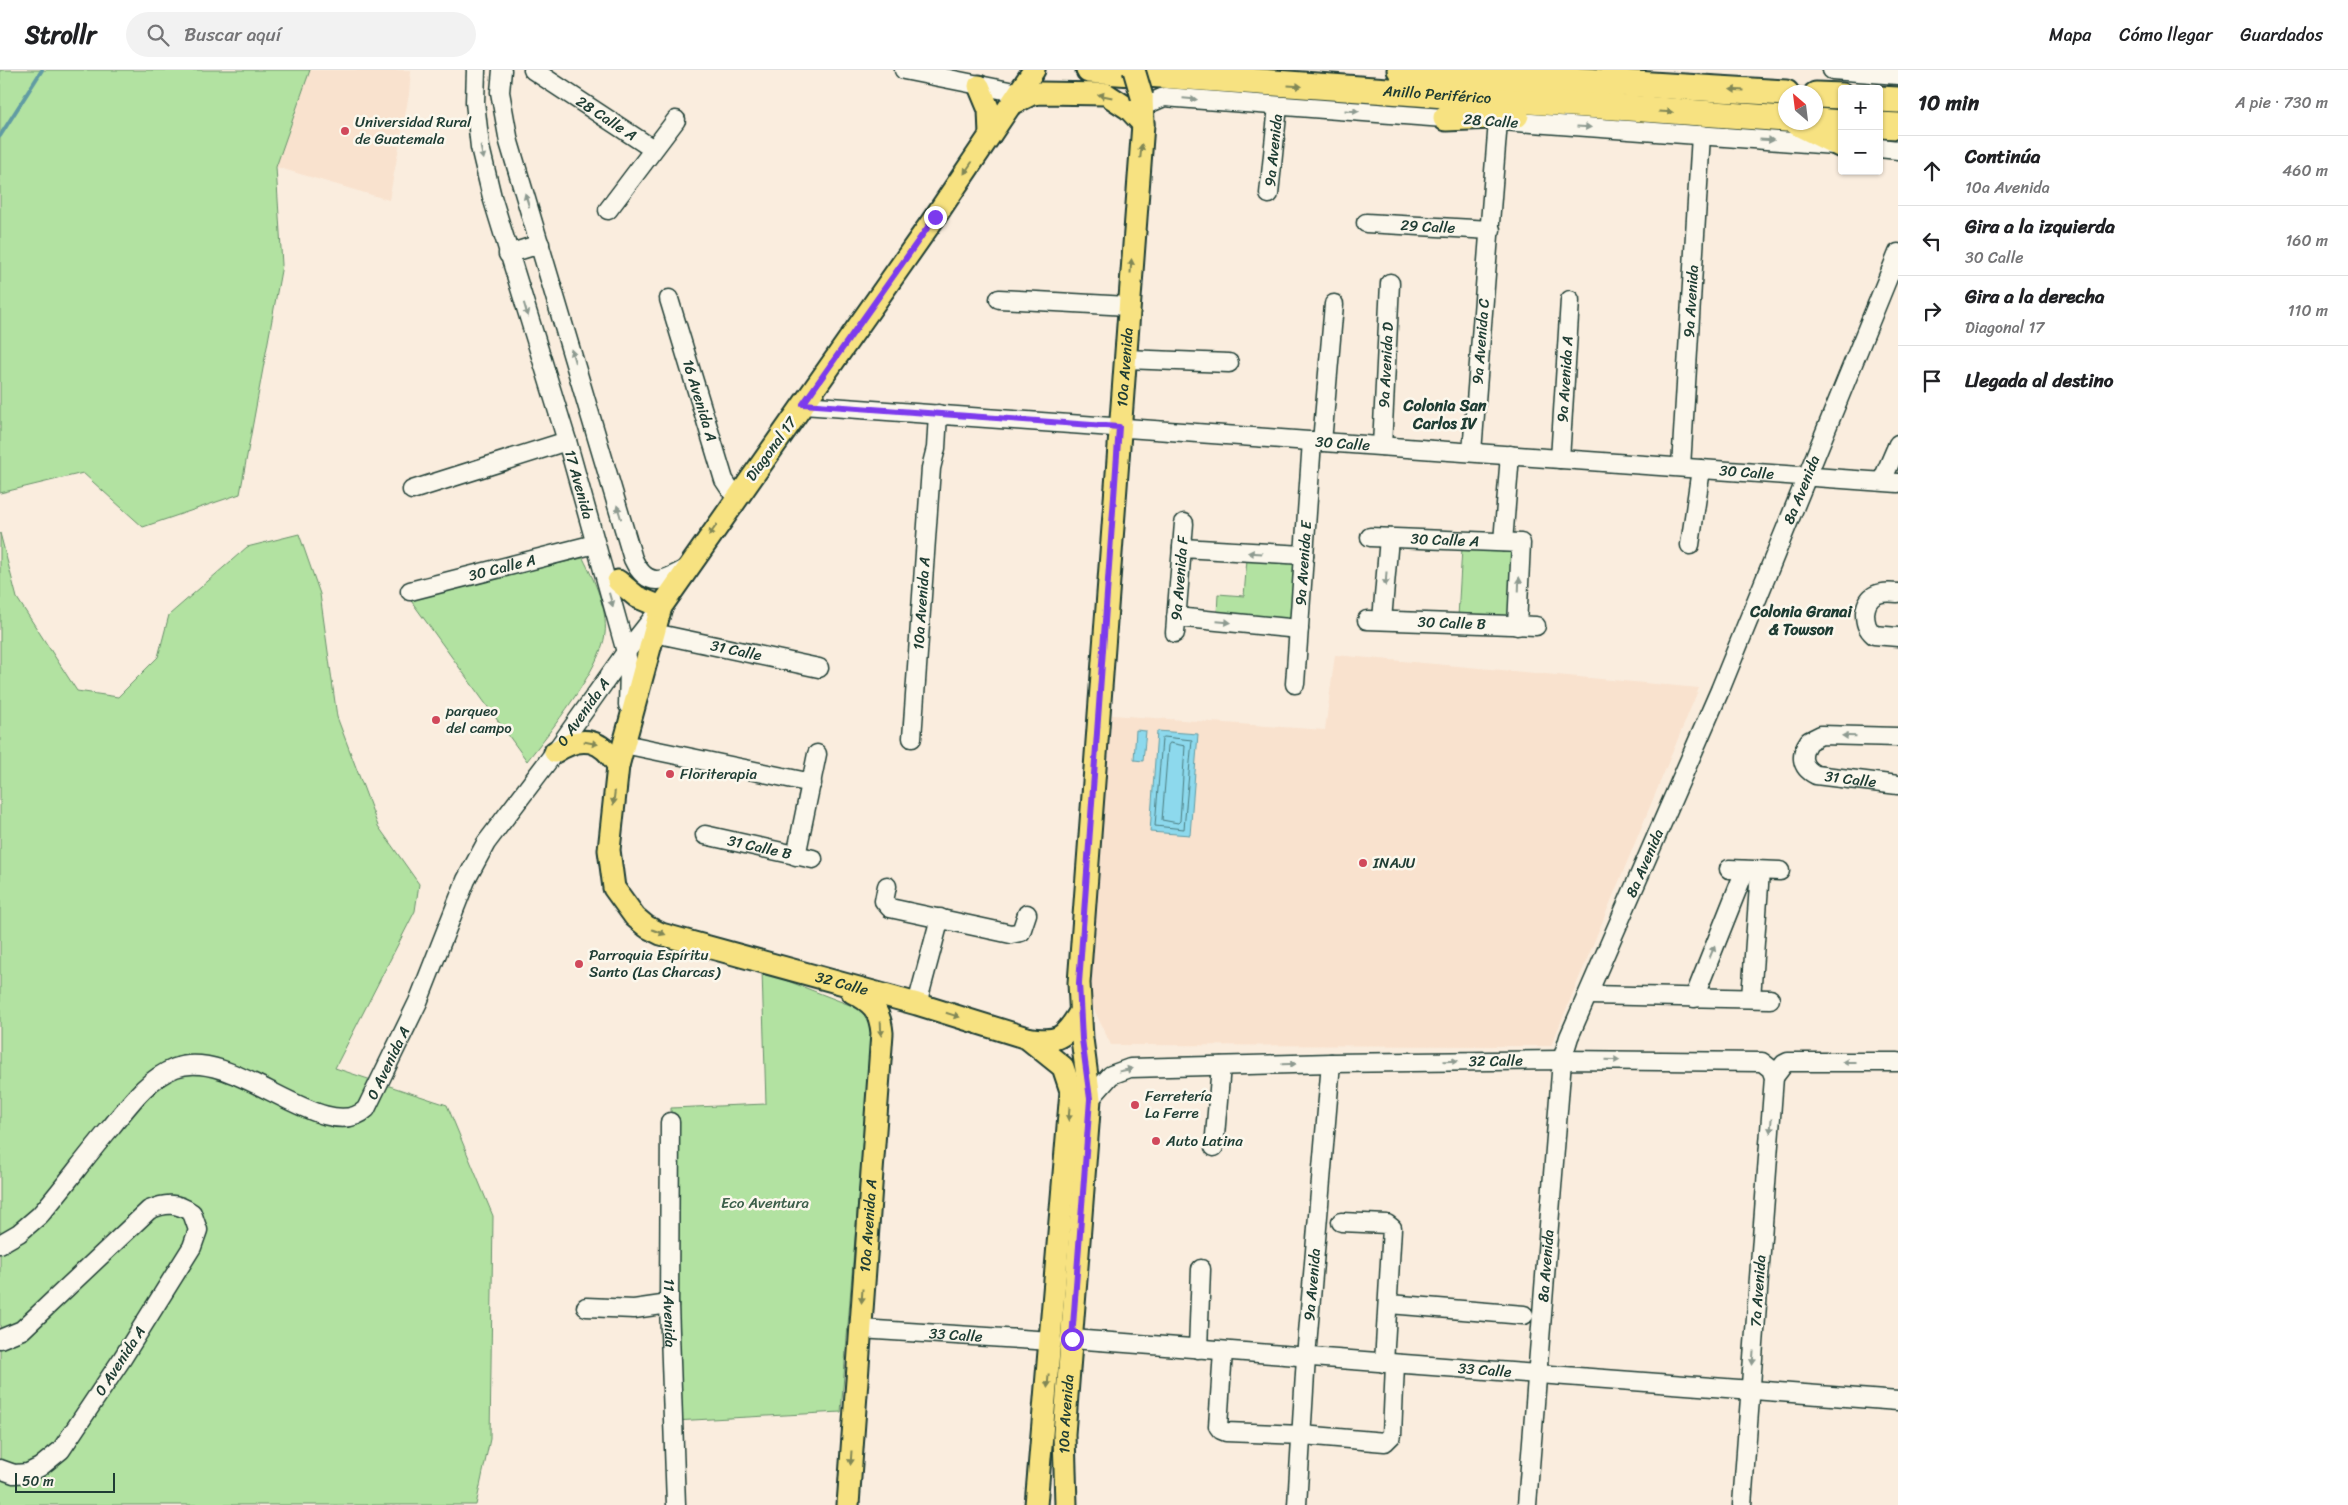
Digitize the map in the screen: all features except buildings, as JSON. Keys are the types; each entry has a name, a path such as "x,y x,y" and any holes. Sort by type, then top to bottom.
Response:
{"highway":[{"name":"Anillo Periférico","path":"1089,70 1778,118"},
{"name":"Anillo Periférico","path":"1400,70 1778,93"},
{"path":"1506,76 1532,70"},
{"path":"1823,95 1838,96"},
{"path":"1883,99 1898,100"},
{"path":"1446,118 1628,109"},
{"path":"1823,122 1838,123"},
{"path":"1883,125 1898,126"},
{"path":"1812,130 1838,143"}],"main road":[{"path":"1022,88 1032,94 1040,92 1106,94 1129,109 1143,109 1134,70"},
{"path":"979,86 989,110 990,135"},
{"name":"Diagonal 17","path":"625,738 662,607 687,568 1022,88"},
{"name":"10a Avenida","path":"1036,1505 1062,1340 1090,1099 1080,1012 1079,983 1143,109"},
{"path":"618,581 637,597 662,607"},
{"name":"17 Avenida","path":"622,902 614,888 609,850 618,766 625,738"},
{"path":"556,752 568,745 588,741 604,747 618,766"},
{"name":"32 Calle","path":"622,902 647,927 661,934 916,1004 1027,1038 1063,1067 1071,1091 1056,1278 1064,1333 1062,1340"},
{"name":"10a Avenida A","path":"822,978 872,1004 881,1021 848,1505"},
{"path":"1027,1038 1049,1042 1059,1038 1066,1034 1080,1012"},
{"name":"10a Avenida","path":"1062,1340 1066,1505"},
{"path":"1052,1505 1064,1434"}],"street":[{"name":"17 Avenida","path":"476,70 475,102 480,147 508,254 566,441 626,652 629,669 625,738"},
{"name":"17 Avenida","path":"502,70 500,92 509,142 634,558 640,571 647,578 658,581 687,568"},
{"name":"28 Calle A","path":"533,70 653,150"},
{"path":"904,70 979,86 1022,88"},
{"path":"1832,70 1898,75"},
{"name":"28 Calle","path":"1143,109 1164,97 1838,145"},
{"name":"9a Avenida","path":"1269,194 1278,106"},
{"path":"608,210 676,120"},
{"path":"1490,230 1498,121"},
{"name":"9a Avenida","path":"1681,467 1701,135"},
{"path":"1883,148 1898,150"},
{"name":"29 Calle","path":"1366,223 1490,230"},
{"name":"9a Avenida C","path":"1472,452 1490,230"},
{"path":"508,254 540,244"},
{"name":"8a Avenida","path":"1527,1505 1562,1060 1720,690 1898,253"},
{"name":"9a Avenida D","path":"1382,446 1390,283"},
{"path":"998,298 1128,306"},
{"name":"16 Avenida A","path":"669,299 726,486 736,498"},
{"name":"9a Avenida A","path":"1560,459 1570,300"},
{"name":"9a Avenida E","path":"1295,684 1304,555 1334,304"},
{"path":"1124,359 1229,364"},
{"name":"30 Calle","path":"803,404 1890,482 1898,444"},
{"name":"10a Avenida A","path":"912,738 931,468 925,447 933,413"},
{"path":"412,490 566,441"},
{"path":"1510,455 1512,543 1517,626"},
{"path":"1690,545 1701,469"},
{"name":"9a Avenida F","path":"1184,523 1175,625 1299,629"},
{"name":"30 Calle A","path":"1370,537 1512,543"},
{"name":"30 Calle B","path":"1389,538 1375,620 1536,626"},
{"name":"30 Calle A","path":"410,591 594,544"},
{"path":"1182,548 1304,555"},
{"path":"601,566 611,578 618,581 631,574 634,558"},
{"path":"1898,593 1885,592 1871,597 1866,605 1865,620 1866,626 1874,635 1898,637"},
{"name":"Diagonal 17","path":"626,652 662,607"},
{"name":"31 Calle","path":"654,633 819,668"},
{"name":"0 Avenida A","path":"0,1244 19,1233 40,1215 146,1086 177,1067 200,1064 227,1071 324,1116 346,1119 361,1114 370,1102 418,1002 475,862 486,843 556,752 626,652"},
{"name":"31 Calle","path":"1898,737 1821,735 1809,740 1802,758 1806,768 1816,775 1898,785"},
{"path":"625,738 812,783 817,754"},
{"name":"31 Calle B","path":"706,835 805,857 812,783"},
{"path":"1694,998 1745,870"},
{"path":"1745,870 1780,871"},
{"path":"1745,870 1751,998"},
{"path":"887,886 884,902 890,908 1016,934 1024,927 1027,914"},
{"path":"916,1004 940,918"},
{"path":"1589,995 1770,999"},
{"name":"32 Calle","path":"1090,1099 1104,1081 1120,1071 1130,1068 1562,1060 1762,1062 1770,1069 1774,1078"},
{"path":"1774,1078 1784,1064 1788,1062 1898,1062"},
{"name":"9a Avenida","path":"1297,1505 1306,1357 1331,1063"},
{"path":"1214,1147 1221,1066"},
{"name":"7a Avenida","path":"1742,1505 1774,1078"},
{"name":"11 Avenida","path":"670,1122 669,1304 676,1505"},
{"name":"0 Avenida A","path":"0,1339 22,1330 149,1210 167,1204 176,1204 192,1213 198,1230 192,1247 122,1359 61,1450 28,1474 14,1474 0,1469"},
{"path":"1224,1351 1218,1426 1221,1430 1385,1442 1389,1439 1392,1434 1389,1304 1392,1228 1387,1224 1341,1222"},
{"path":"1198,1349 1201,1269"},
{"path":"586,1307 634,1309 669,1304"},
{"path":"1389,1304 1524,1315"},
{"name":"33 Calle","path":"860,1329 1198,1349 1898,1402"}],"shaded area":[{"name":"Universidad Rural de Guatemala","path":"310,70 411,70 409,94 389,200 276,167"},
{"name":"INAJU","path":"1335,655 1699,688 1551,1046 1111,1045 1087,995 1112,715 1325,730"}],"green space":[{"path":"0,70 310,70 276,167 282,265 240,494 143,527 83,473 0,493"},
{"path":"0,533 17,598 77,691 118,697 158,657 169,615 247,547 299,534 320,594 337,717 378,826 419,884 415,911 335,1068 447,1105 493,1216 490,1439 476,1505 0,1505"},
{"path":"1462,548 1514,550 1510,619 1458,617"},
{"path":"583,558 596,585 602,605 605,634 594,664 573,700 527,761 409,598"},
{"path":"1247,559 1296,563 1291,621 1217,615 1218,594 1244,596"},
{"name":"Eco Aventura","path":"762,971 873,1014 841,1412 674,1421 671,1108 766,1104"}],"water":[{"path":"1136,730 1146,731 1143,761 1134,760"},
{"path":"1157,731 1198,734 1190,835 1150,832"}],"waterway":[{"path":"0,136 42,70"}],"place":[{"name":"Universidad Rural de Guatemala","path":"345,131"},
{"name":"parqueo del campo","path":"436,720"},
{"name":"Floriterapia","path":"670,774"},
{"name":"INAJU","path":"1363,863"},
{"name":"Parroquia Espíritu Santo (Las Charcas)","path":"579,964"},
{"name":"Ferretería La Ferre","path":"1135,1105"},
{"name":"Auto Latina","path":"1156,1141"}],"district":[{"name":"Colonia San Carlos IV","path":"1445,414"},
{"name":"Colonia Granai & Towson","path":"1801,620"}],"route":[{"path":"935,217 803,404 1119,427 1079,983 1082,1039 1090,1099 1072,1339"}]}
